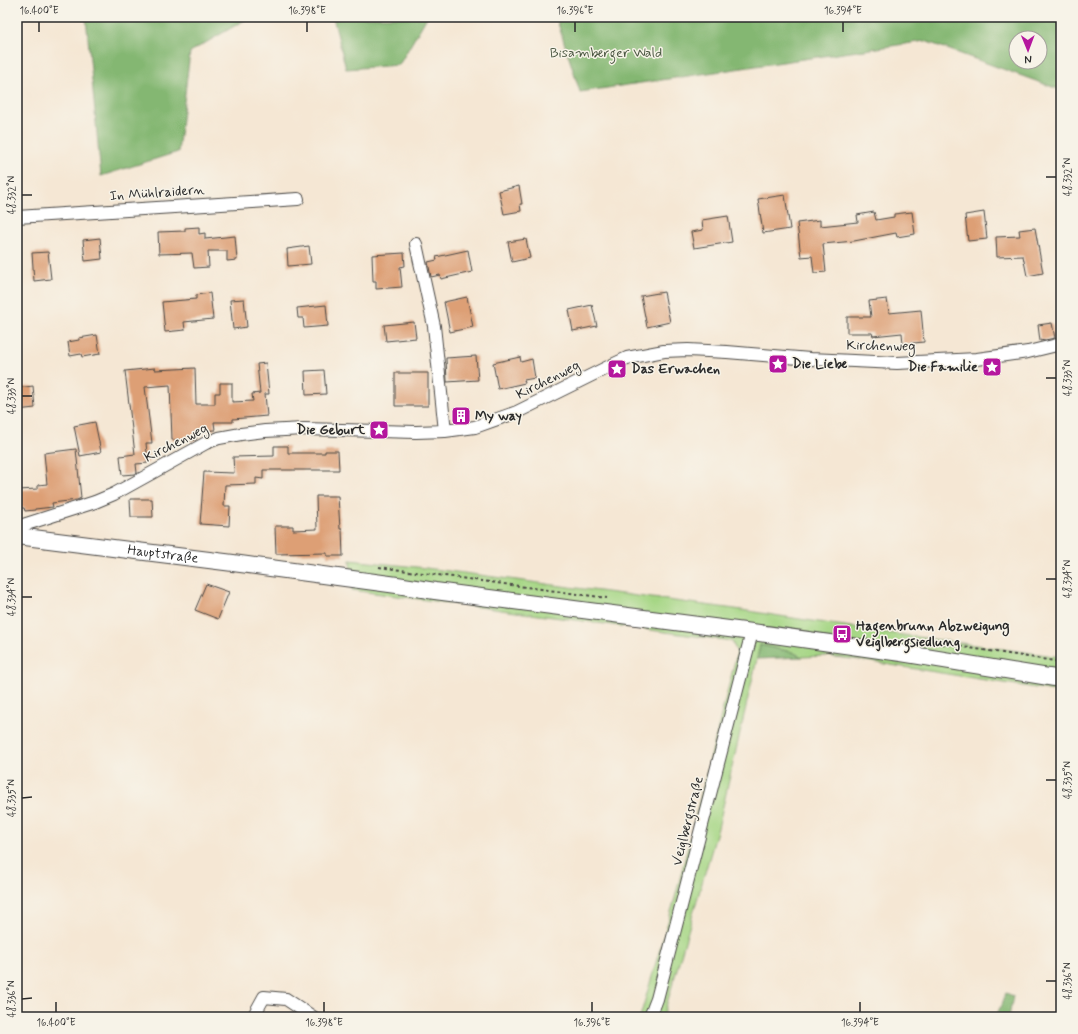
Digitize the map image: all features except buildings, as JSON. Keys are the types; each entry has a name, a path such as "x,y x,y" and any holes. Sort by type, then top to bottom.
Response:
{"main road":[{"name":"Hauptstraße","path":"17,536 233,563 752,632 1061,679"}],"street":[{"name":"In Mühlraidern","path":"17,217 298,199"},
{"path":"416,244 434,326 445,431"},
{"name":"Kirchenweg","path":"17,527 114,494 206,443 219,438 265,431 296,430 416,432 445,431 474,427 517,412 627,358 664,351 688,350 727,352 810,360 897,363 977,359 1028,352 1061,344"},
{"name":"Veiglbergstraße","path":"650,1017 657,998 752,632"},
{"path":"253,1017 264,997 286,999 314,1017"}],"green space":[{"path":"86,17 250,17 190,52 178,152 101,176"},
{"path":"333,17 427,17 399,65 346,69"},
{"name":"Bisamberger Wald","path":"556,17 1061,17 1061,90 925,41 580,92"},
{"path":"350,560 426,568 735,609 896,634 1061,657 1061,692 853,659 825,656 802,657 792,652 760,645 718,828 663,1017 640,1017 675,898 737,653 732,641 352,590"},
{"path":"760,645 792,652 802,657 757,659"},
{"path":"1006,993 1013,996 1009,1017 996,1017"}],"place":[{"name":"Die Liebe","path":"778,364"},
{"name":"Die Familie","path":"992,367"},
{"name":"Das Erwachen","path":"617,369"},
{"name":"My way","path":"461,416"},
{"name":"Die Geburt","path":"379,430"},
{"name":"Hagenbrunn Abzweigung Veiglbergsiedlung","path":"842,634"}]}
